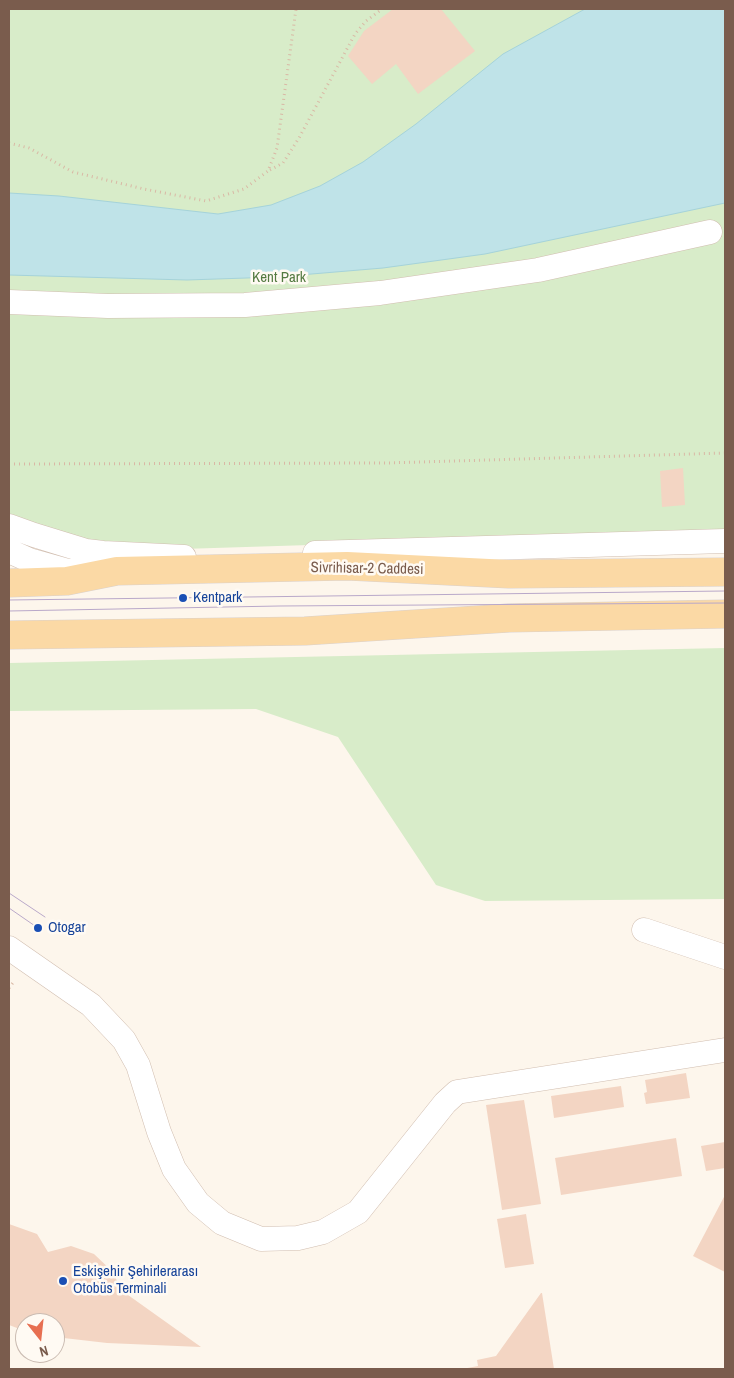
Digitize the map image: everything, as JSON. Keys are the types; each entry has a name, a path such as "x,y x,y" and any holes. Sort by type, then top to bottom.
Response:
{"main road":[{"name":"Sivrihisar-2 Caddesi","path":"9,583 67,581 117,571 346,566 509,574 725,572"},
{"path":"9,635 305,632 509,618 725,614"}],"street":[{"path":"9,302 108,306 245,304 380,293 538,270 710,232"},
{"path":"9,526 86,551 176,558 725,541"},
{"path":"9,551 29,560 68,571 117,571"},
{"path":"644,930 725,957"},
{"path":"9,948 91,1005 124,1040 138,1065 159,1132 174,1169 198,1203 222,1223 261,1239 298,1238 323,1232 358,1212 445,1103 457,1092 725,1050"}],"path":[{"path":"268,171 277,148 296,9"},
{"path":"9,143 29,148 73,172 144,190 206,201 244,189 268,171 283,163 299,138 355,34 366,21 382,9"},
{"path":"9,464 386,462 725,453"}],"green space":[{"name":"Kent Park","path":"9,9 725,9 725,532 182,549 105,544 27,523 9,514"},
{"path":"725,648 725,899 485,901 436,885 338,737 256,709 9,711 9,663"}],"water":[{"path":"585,9 725,9 725,203 485,254 383,268 276,277 187,280 9,275 9,193 59,196 218,214 271,205 320,186 363,162 416,124 503,54"}],"building":[{"path":"393,9 441,9 475,51 418,94 396,64 372,84 348,56 364,31"},
{"path":"683,468 685,505 662,507 660,471"},
{"path":"686,1073 690,1098 646,1104 644,1093 647,1092 645,1080"},
{"path":"621,1086 624,1107 554,1118 551,1096"},
{"path":"524,1100 541,1204 502,1210 486,1105"},
{"path":"676,1138 682,1176 561,1195 555,1158"},
{"path":"725,1142 725,1168 706,1171 701,1146"},
{"path":"725,1195 725,1272 693,1256"},
{"path":"526,1214 534,1264 505,1268 497,1219"},
{"name":"Eskişehir Şehirlerarası Otobüs Terminali","path":"9,1224 37,1234 48,1252 71,1246 94,1254 113,1272 121,1290 201,1347 107,1343 65,1338 65,1313 15,1313 15,1327 9,1325"},
{"path":"541,1293 554,1369 462,1369 478,1366 477,1360 496,1356"}],"tram line":[{"path":"9,600 725,591"},
{"path":"9,611 279,606 725,603"},
{"path":"9,893 45,917"},
{"path":"9,908 38,928"}],"place":[{"name":"Kentpark","path":"183,598"},
{"name":"Otogar","path":"38,928"},
{"name":"Eskişehir Şehirlerarası Otobüs Terminali","path":"63,1281"}]}
